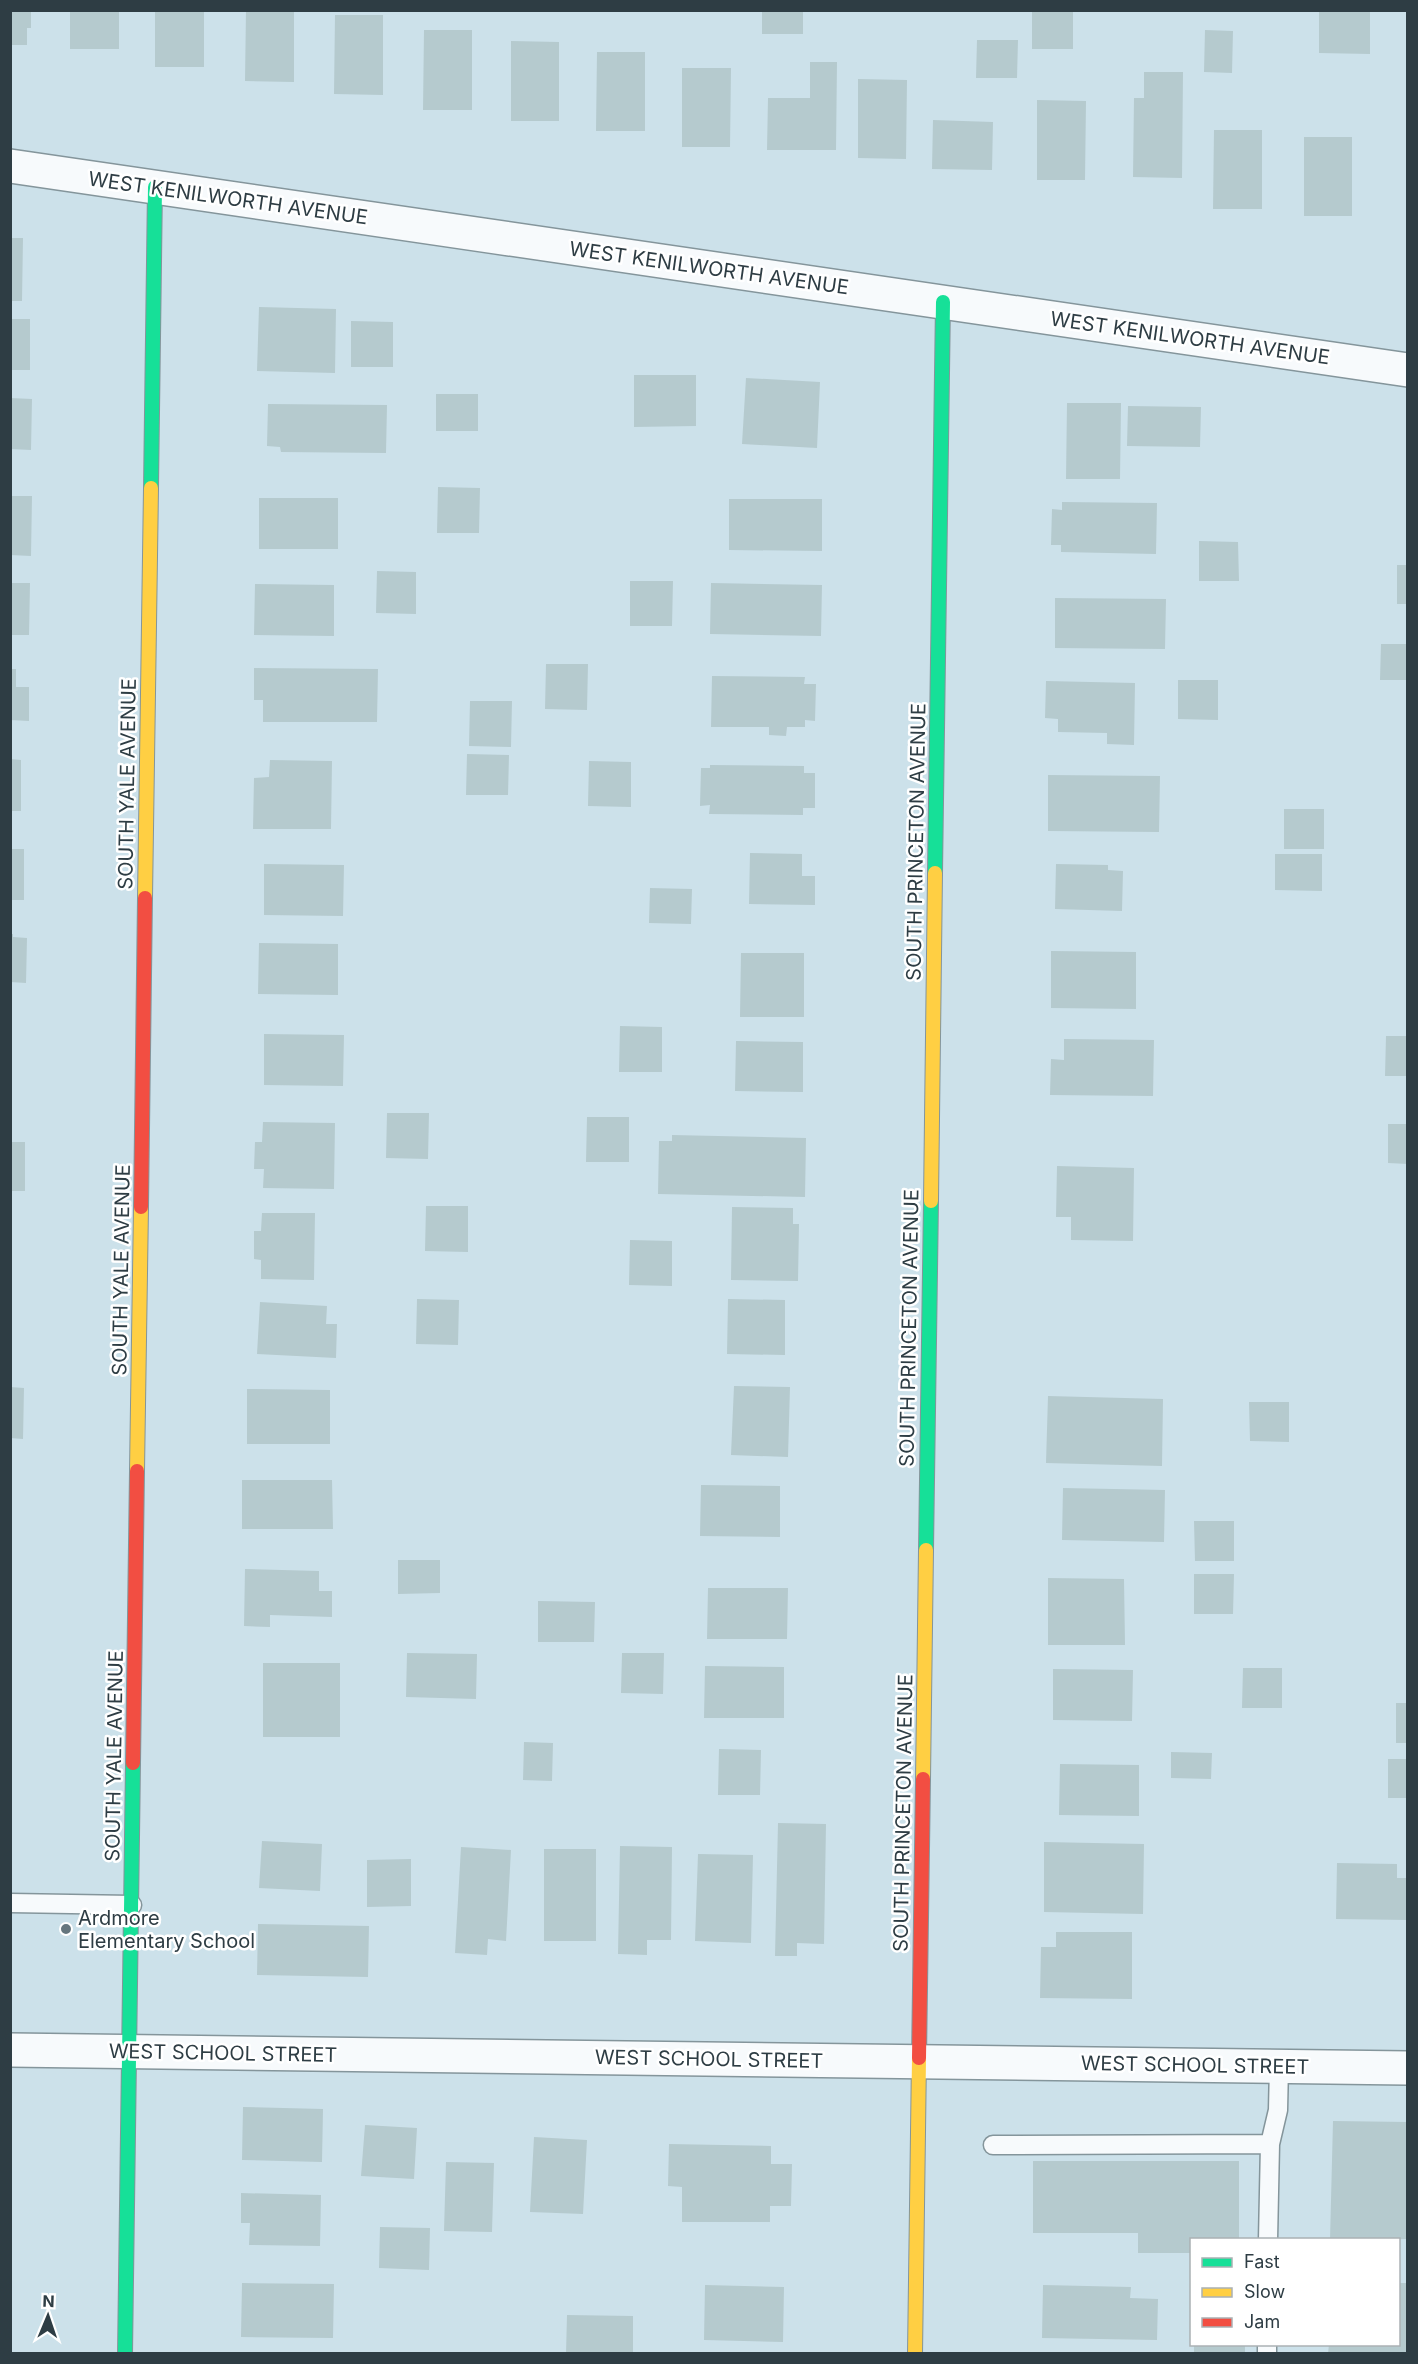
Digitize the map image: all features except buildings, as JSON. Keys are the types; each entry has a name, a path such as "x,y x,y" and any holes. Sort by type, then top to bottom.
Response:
{"street":[{"name":"WEST KENILWORTH AVENUE","path":"10,166 1407,370"},
{"name":"SOUTH YALE AVENUE","path":"125,2354 155,187"},
{"name":"SOUTH PRINCETON AVENUE","path":"915,2354 942,302"},
{"name":"WEST SCHOOL STREET","path":"10,2050 1407,2068"}],"lane":[{"path":"10,1903 132,1905"},
{"path":"1268,2238 1270,2144 1278,2110 1279,2066"},
{"path":"993,2145 1270,2144"}],"traffic: fast":[{"path":"151,488 155,187"},
{"path":"935,873 943,302"},
{"path":"926,1550 931,1201"},
{"path":"125,2354 133,1763"}],"traffic: slow":[{"path":"145,898 151,488"},
{"path":"931,1201 935,873"},
{"path":"137,1471 141,1207"},
{"path":"923,1779 926,1550"},
{"path":"915,2354 919,2058"}],"traffic: jam":[{"path":"141,1207 145,898"},
{"path":"133,1763 137,1471"},
{"path":"919,2058 923,1779"}],"place":[{"name":"Ardmore Elementary School","path":"66,1929"}]}
